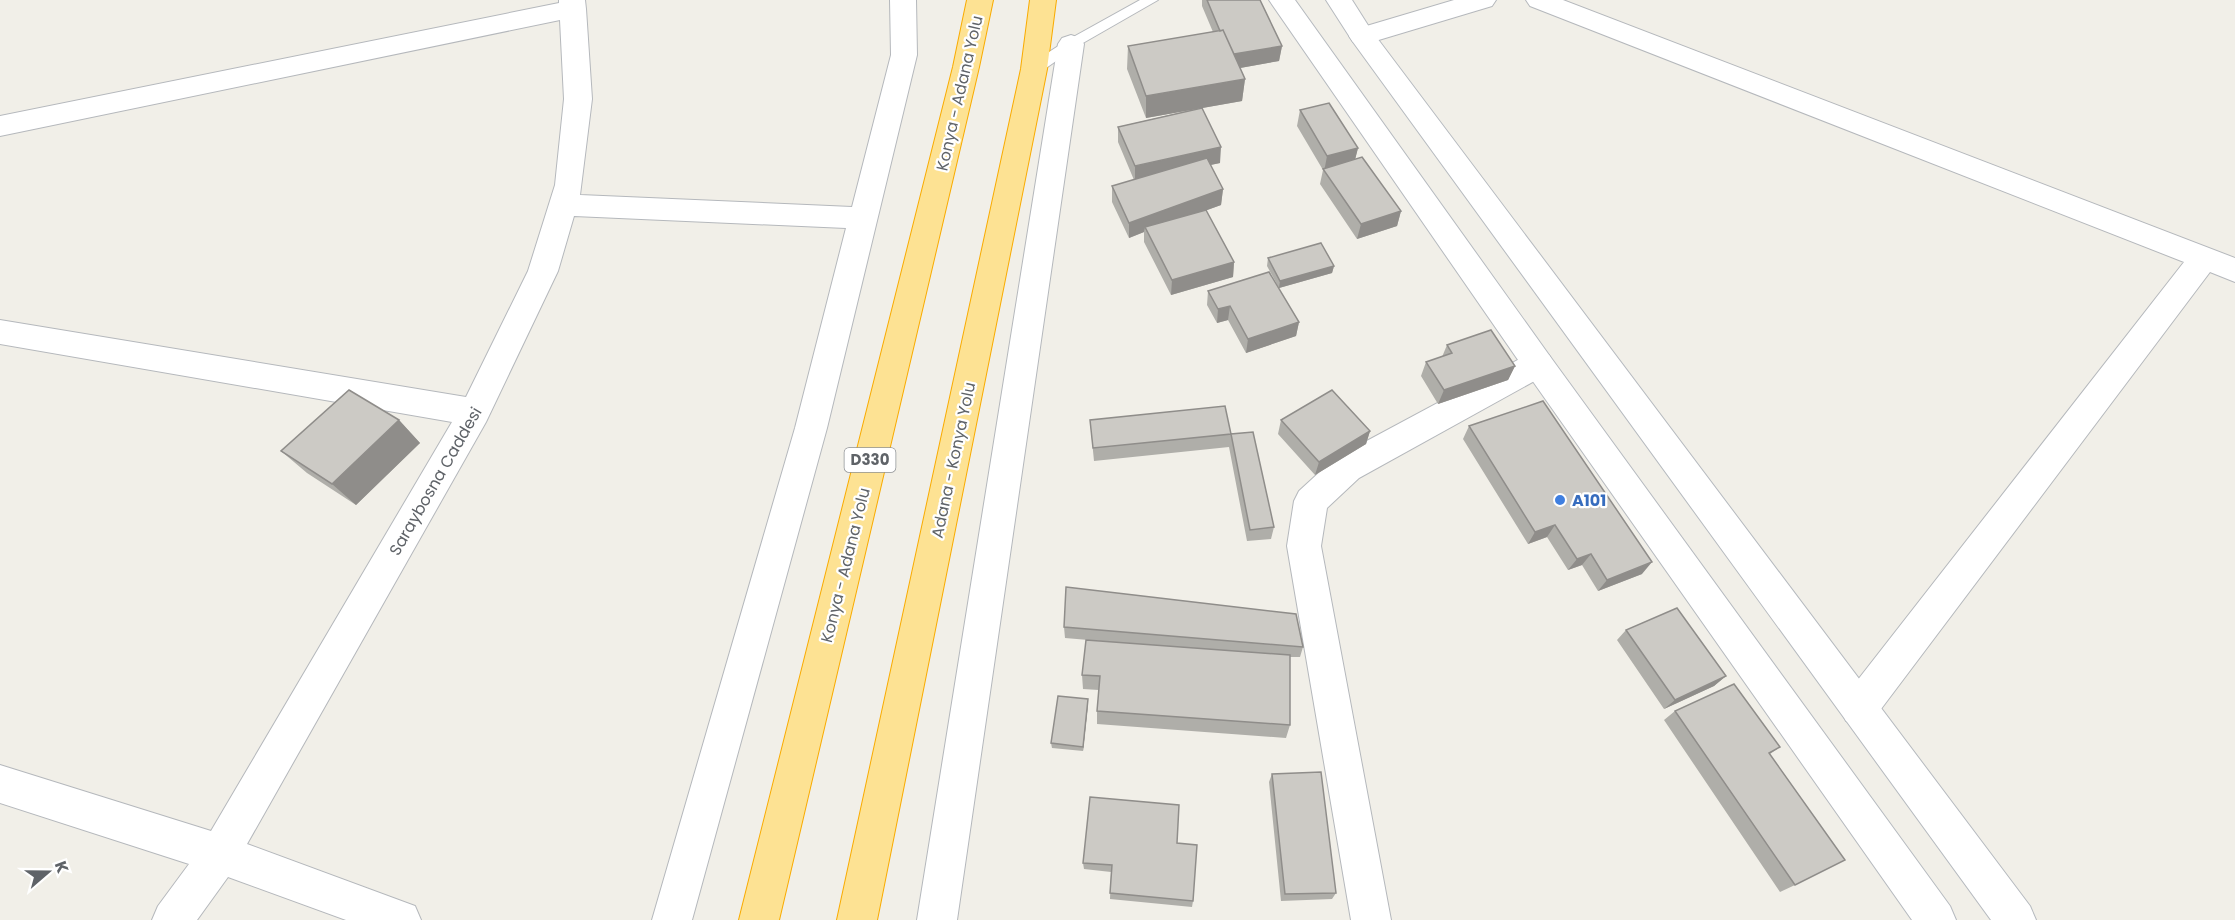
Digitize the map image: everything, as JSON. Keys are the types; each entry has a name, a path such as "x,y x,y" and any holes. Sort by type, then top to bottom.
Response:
{"highway":[{"name":"Konya - Adana Yolu","path":"759,920 966,67 980,0"},
{"name":"Adana - Konya Yolu","path":"857,920 1034,69 1043,0"}],"street":[{"path":"672,920 811,428 904,55 903,0"},
{"path":"1282,0 1538,364 1936,920"},
{"path":"1339,0 1362,36 2016,920"},
{"path":"1315,48 1483,0"},
{"path":"1539,0 2235,270"},
{"path":"0,126 573,4"},
{"name":"Saraybosna Caddesi","path":"172,920 220,854 475,412 543,271 569,185 578,99 573,4"},
{"path":"937,920 1071,44"},
{"path":"563,205 863,218"},
{"path":"1859,708 2204,258"},
{"path":"0,332 475,412"},
{"path":"1371,920 1304,546 1311,501 1347,468 1538,364"},
{"path":"0,784 220,854 401,920"}],"lane":[{"path":"1034,69 1071,44 1151,0"}],"building":[{"path":"1207,0 1260,0 1282,46 1234,54 1223,30 1220,31"},
{"path":"1223,30 1245,79 1146,96 1128,46"},
{"path":"1329,103 1358,148 1327,156 1300,110"},
{"path":"1202,108 1221,147 1135,166 1118,127"},
{"path":"1362,157 1401,211 1361,224 1323,169"},
{"path":"1207,158 1223,189 1129,223 1112,186"},
{"path":"1206,210 1234,262 1172,280 1145,227"},
{"path":"1321,243 1334,266 1280,281 1268,258"},
{"path":"1269,272 1299,322 1248,339 1230,306 1218,309 1208,291"},
{"path":"1491,330 1515,366 1444,390 1426,362 1452,353 1447,345"},
{"path":"349,390 399,420 332,484 281,451"},
{"path":"1332,390 1370,431 1319,462 1281,420"},
{"path":"1543,401 1652,562 1607,580 1591,554 1577,559 1555,525 1535,532 1469,426"},
{"path":"1225,406 1231,434 1093,448 1090,420"},
{"path":"1253,432 1274,527 1250,530 1231,434"},
{"path":"1066,587 1296,614 1303,647 1064,627"},
{"path":"1677,608 1726,676 1675,700 1626,630"},
{"path":"1086,640 1290,655 1290,725 1097,711 1100,676 1082,675"},
{"path":"1734,684 1780,747 1769,753 1845,860 1795,885 1675,711"},
{"path":"1058,696 1088,699 1083,747 1051,743"},
{"path":"1321,772 1336,893 1285,894 1272,774"},
{"path":"1090,797 1179,805 1177,843 1197,845 1193,901 1110,893 1112,865 1083,863"}],"place":[{"name":"A101","path":"1560,500"}]}
